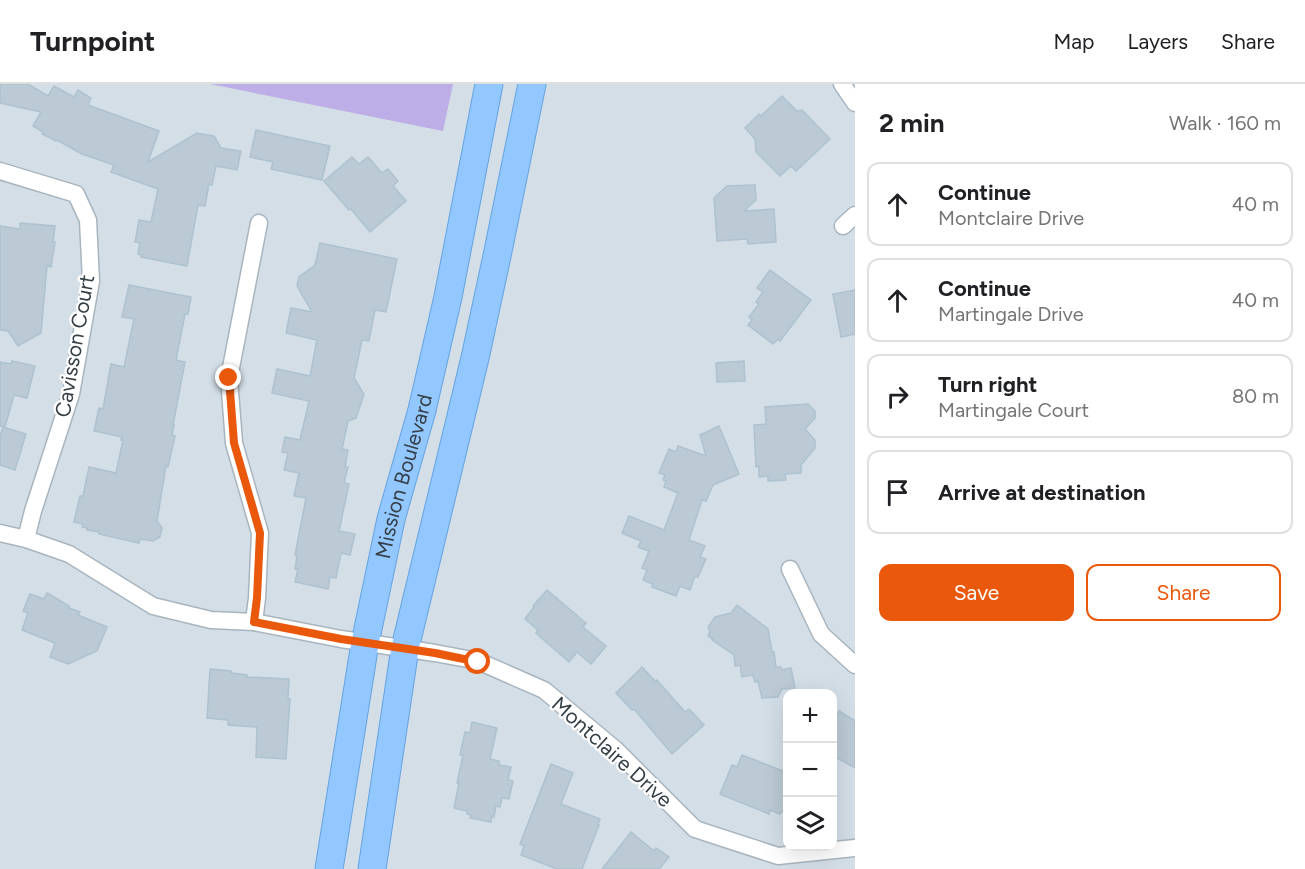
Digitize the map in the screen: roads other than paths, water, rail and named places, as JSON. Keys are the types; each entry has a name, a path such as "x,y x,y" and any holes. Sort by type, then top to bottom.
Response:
{"main road":[{"name":"Mission Boulevard","path":"329,869 365,642 391,519 422,410 448,297 489,84"},
{"name":"Mission Boulevard","path":"372,869 405,648 480,335 532,84"}],"street":[{"path":"842,84 855,103"},
{"name":"Cavisson Court","path":"0,171 76,194 88,220 91,281 71,394 26,539"},
{"path":"254,622 260,533 234,443 229,378 259,223"},
{"name":"Montclaire Drive","path":"0,533 26,539 69,554 153,606 212,620 254,622 478,662 544,690 616,750 695,829 777,856 855,848"},
{"path":"790,570 821,634 855,665"}]}
